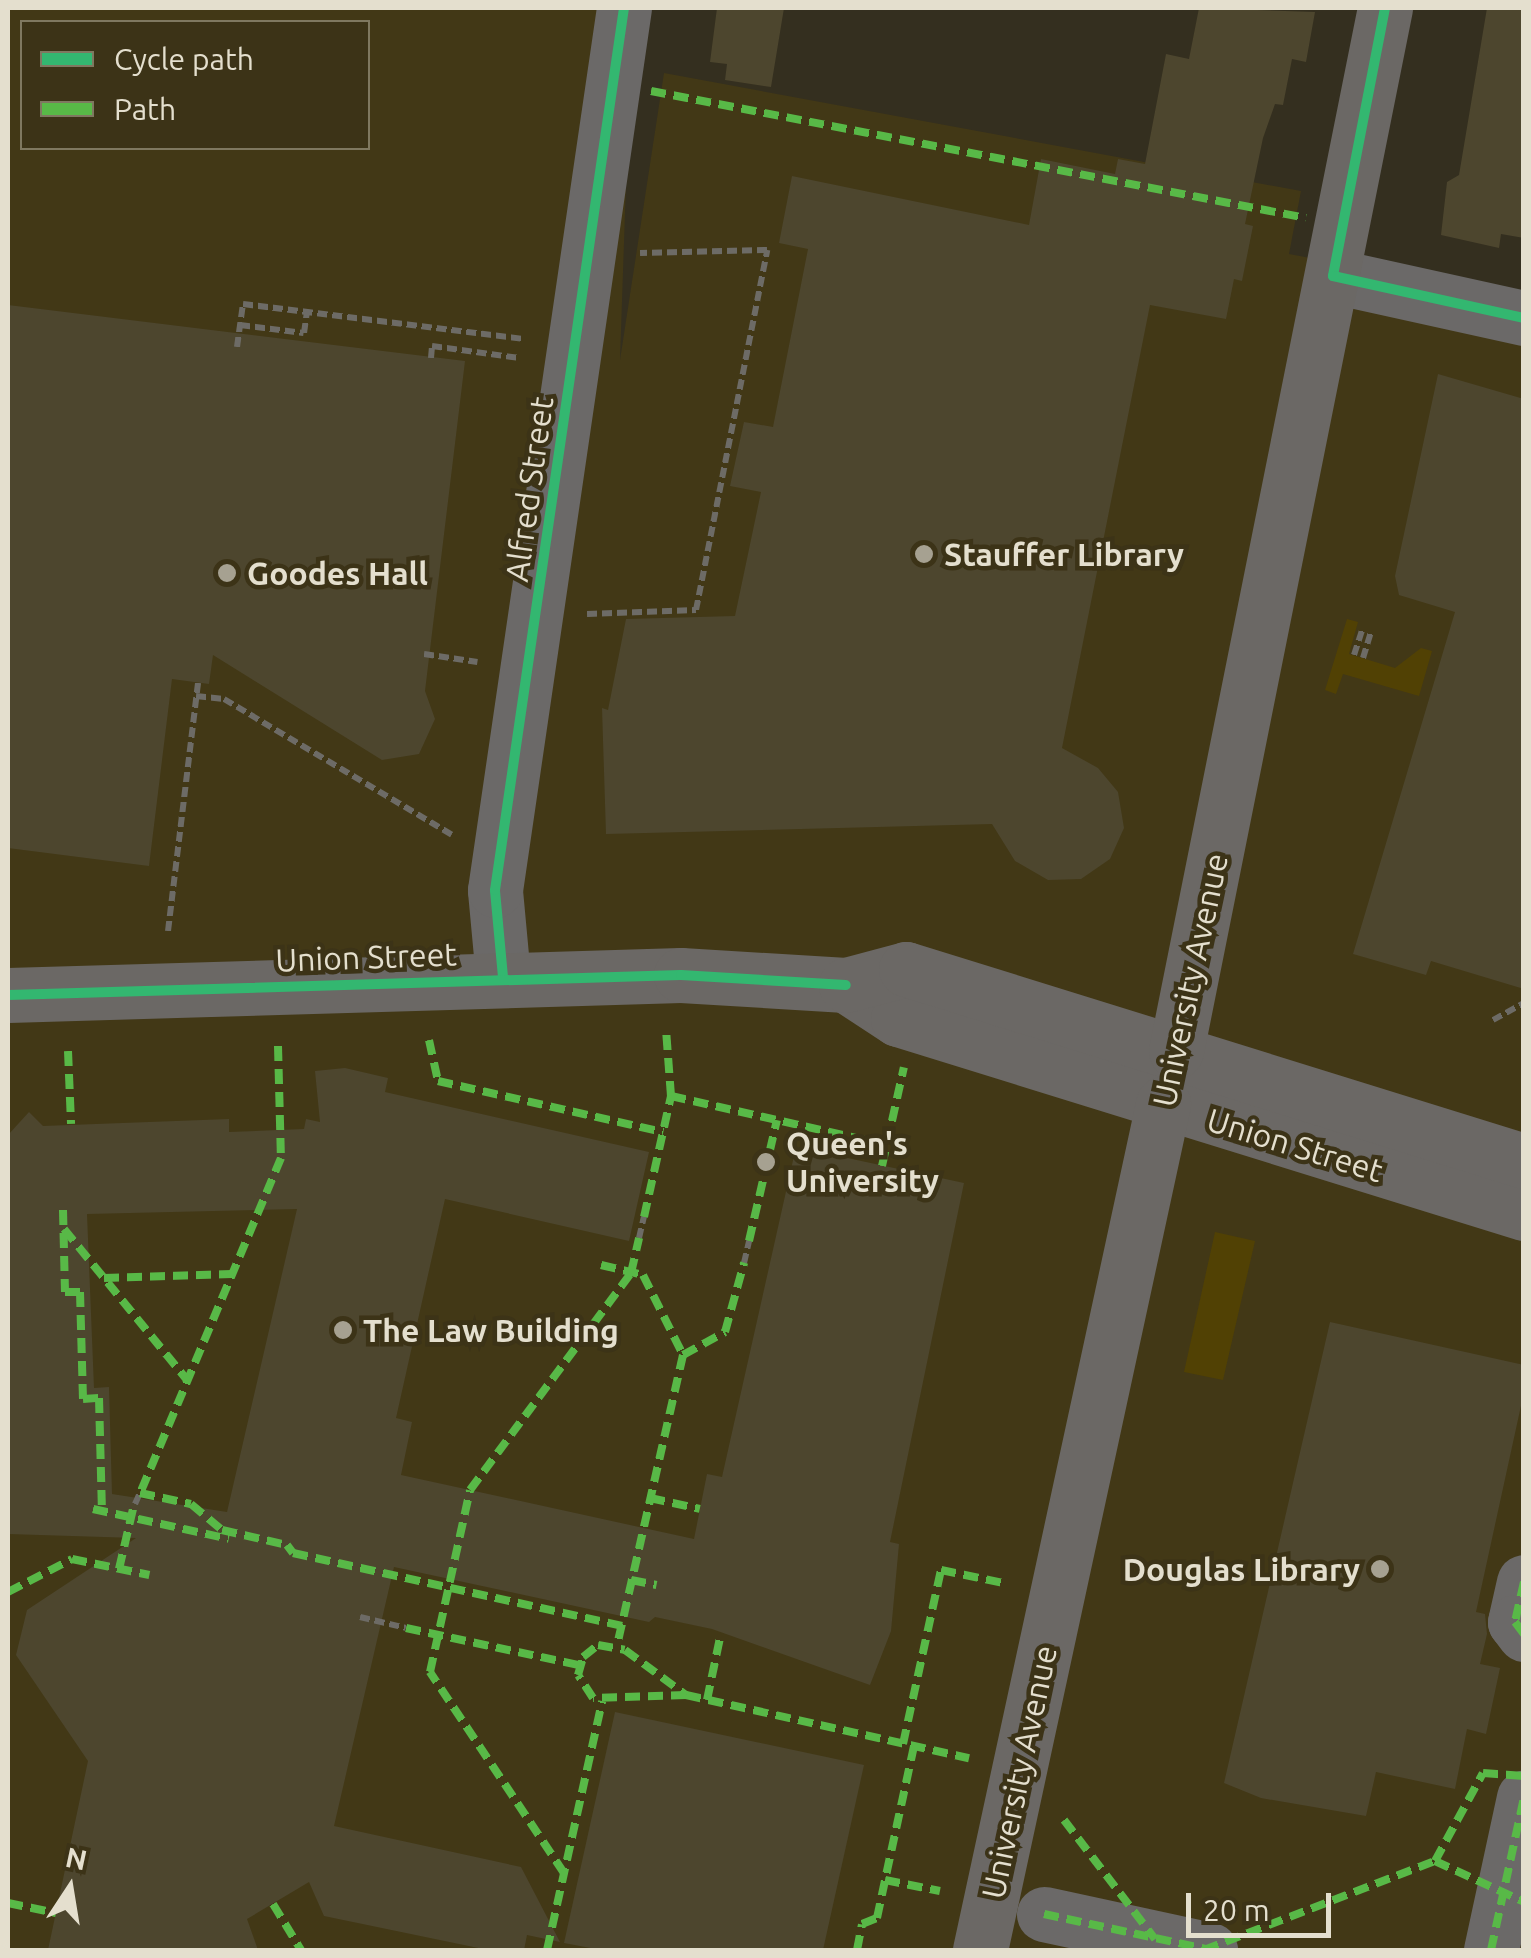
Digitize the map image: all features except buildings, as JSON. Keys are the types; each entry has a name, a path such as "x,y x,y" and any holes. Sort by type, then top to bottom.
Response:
{"main road":[{"name":"University Avenue","path":"1176,1051 1385,8"},
{"name":"Union Street","path":"8,995 681,974 846,985 906,969 1524,1161"},
{"name":"Union Street","path":"846,985 898,1019 1524,1213"},
{"name":"University Avenue","path":"980,1950 1164,1104"}],"street":[{"name":"Alfred Street","path":"503,977 495,890 624,8"},
{"path":"1333,276 1524,318"},
{"name":"University Avenue","path":"1164,1104 1176,1051"},
{"path":"1524,1582 1515,1622 1524,1634"},
{"path":"1491,1950 1524,1798"},
{"path":"1044,1914 1210,1950"}],"path":[{"path":"580,614 696,610 767,250 658,252"},
{"path":"237,347 243,304 529,340"},
{"path":"240,325 304,333 307,312"},
{"path":"431,358 432,346 526,359"},
{"path":"1359,657 1367,630"},
{"path":"424,654 485,663"},
{"path":"168,931 198,683"},
{"path":"196,696 224,699 461,840"},
{"path":"1493,1020 1524,1002"},
{"path":"640,1238 644,1217"},
{"path":"744,1263 749,1241"},
{"path":"135,1504 140,1493"},
{"path":"360,1617 406,1628"}],"shaded area":[{"name":"Queen's University","path":"8,8 632,8 620,360 664,73 1301,191 1289,254 1523,298 1523,1950 8,1950"},
{"path":"1347,619 1358,622 1349,654 1395,668 1421,648 1432,651 1419,696 1343,674 1336,694 1325,690"},
{"path":"1215,1232 1255,1241 1223,1380 1184,1372"}],"marked path":[{"path":"651,91 1306,218"},
{"path":"644,1217 671,1096 666,1030"},
{"path":"429,1040 438,1081 663,1132"},
{"path":"278,1046 281,1158 140,1493 191,1504 222,1530 287,1545 293,1553 622,1626"},
{"path":"68,1051 71,1124"},
{"path":"882,1166 904,1067"},
{"path":"671,1096 887,1145"},
{"path":"749,1241 777,1120"},
{"path":"63,1210 65,1292 80,1292 83,1399 99,1398 102,1511"},
{"path":"64,1229 187,1380"},
{"path":"564,1873 430,1672 470,1490 631,1273 639,1238"},
{"path":"683,1355 725,1332 744,1263"},
{"path":"601,1265 643,1275 683,1355 617,1646"},
{"path":"104,1278 232,1274"},
{"path":"650,1498 700,1509"},
{"path":"93,1509 229,1539"},
{"path":"119,1569 133,1509"},
{"path":"8,1592 72,1559 149,1575"},
{"path":"903,1744 941,1570 1008,1584"},
{"path":"631,1580 657,1585"},
{"path":"1524,1582 1515,1622 1524,1634"},
{"path":"406,1628 579,1665"},
{"path":"707,1700 721,1633"},
{"path":"598,1645 625,1650 686,1695 593,1698 578,1675 583,1657 598,1645"},
{"path":"686,1695 969,1758"},
{"path":"547,1950 602,1701"},
{"path":"914,1746 885,1880 940,1891"},
{"path":"1204,1950 1435,1861 1483,1773 1524,1776"},
{"path":"1491,1950 1524,1798"},
{"path":"1064,1820 1155,1939"},
{"path":"1435,1861 1524,1902"},
{"path":"857,1950 862,1924 877,1918 885,1880"},
{"path":"8,1903 56,1913"},
{"path":"273,1904 301,1950"},
{"path":"1044,1914 1210,1950"}],"cycle path":[{"path":"503,977 495,890 624,8"},
{"path":"1385,8 1333,276 1524,318"},
{"path":"8,995 681,975 846,985"}],"place":[{"name":"Stauffer Library","path":"924,554"},
{"name":"Goodes Hall","path":"227,573"},
{"name":"Queen's University","path":"766,1162"},
{"name":"The Law Building","path":"343,1330"},
{"name":"Douglas Library","path":"1380,1569"}]}
